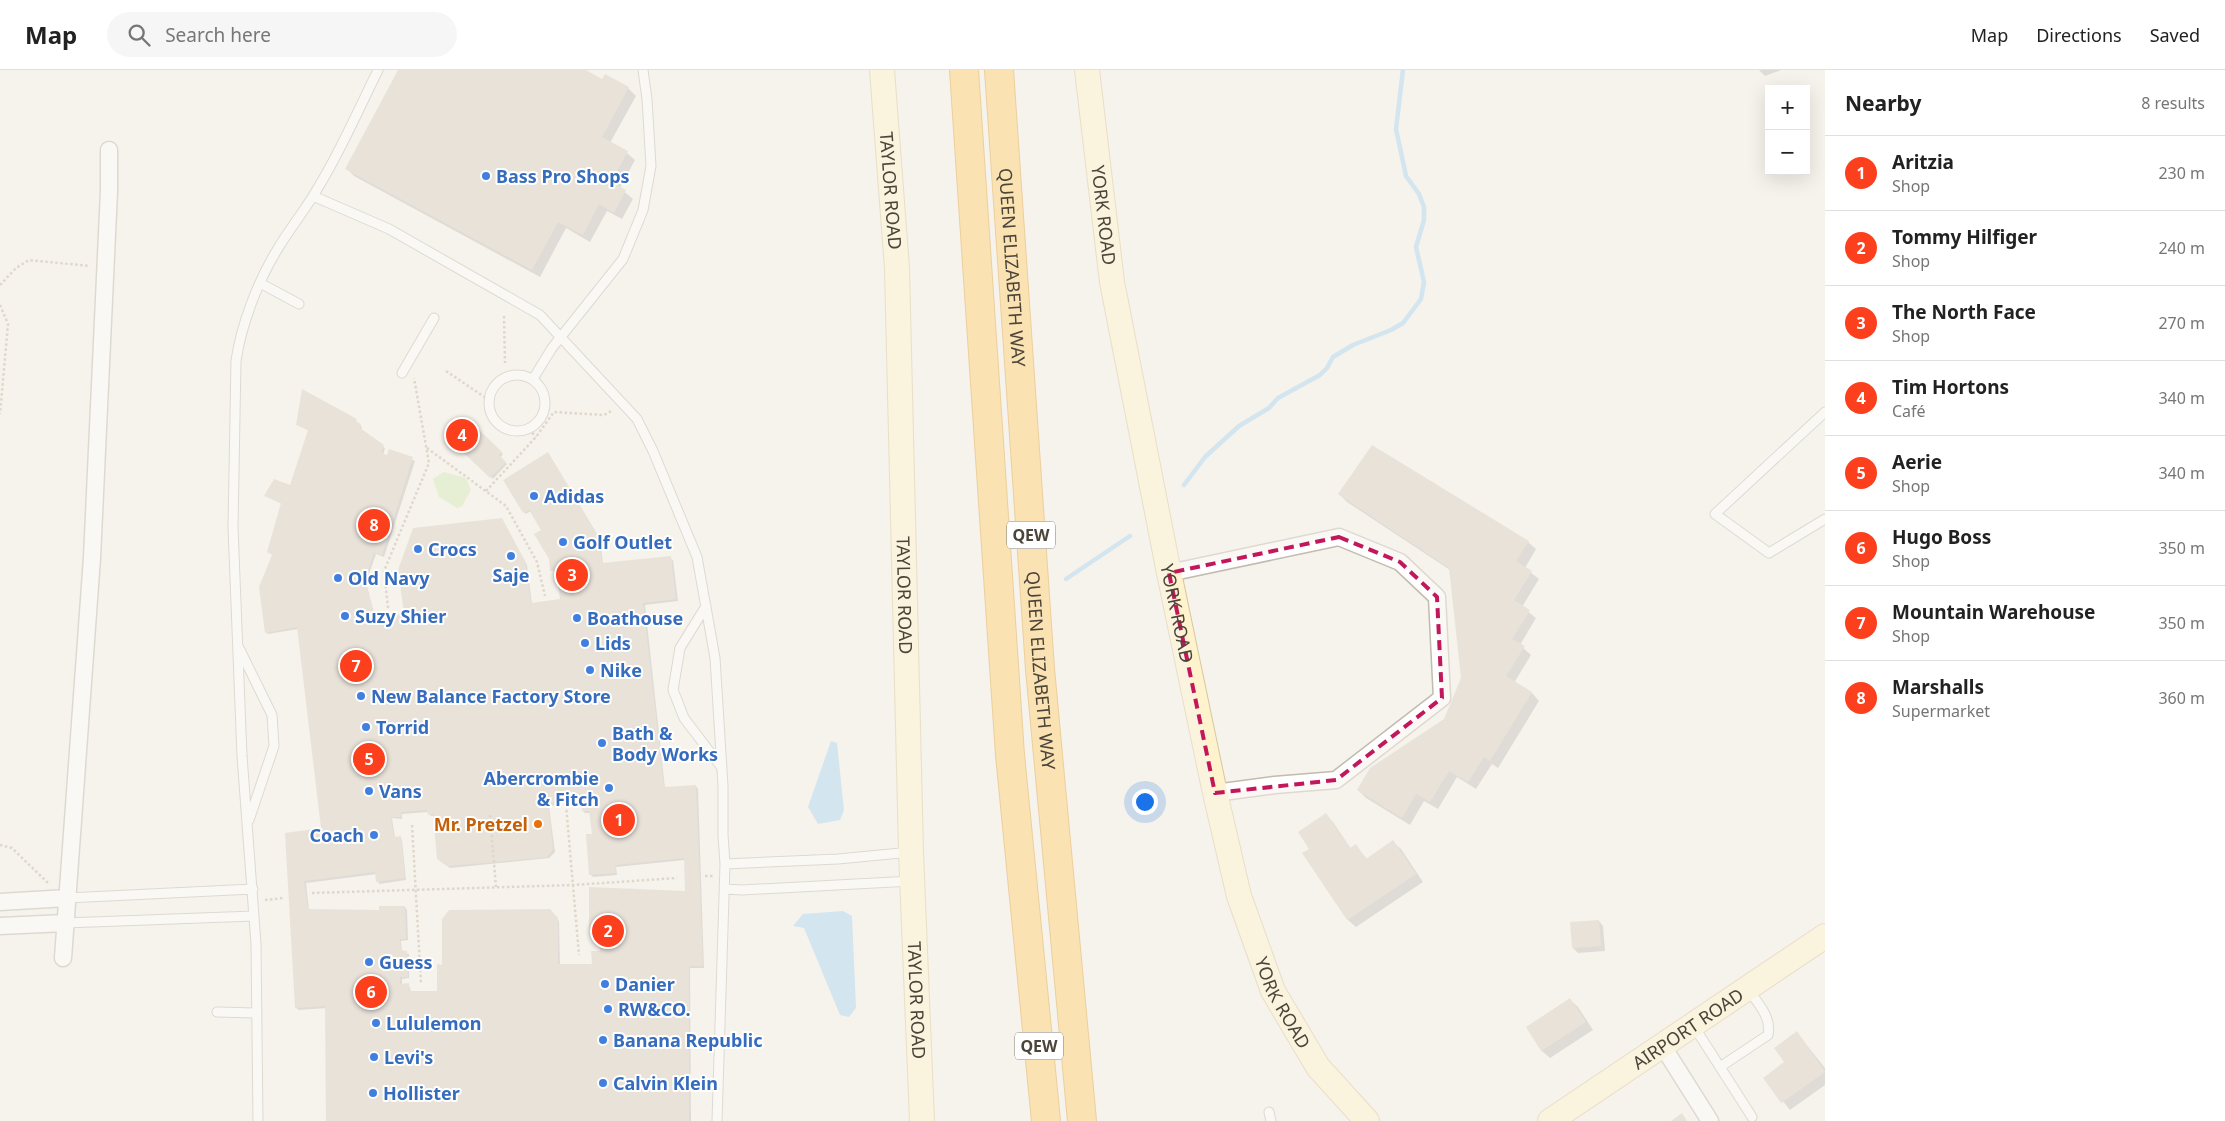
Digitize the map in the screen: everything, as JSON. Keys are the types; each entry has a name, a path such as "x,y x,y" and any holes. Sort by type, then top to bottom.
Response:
{"highway":[{"name":"QUEEN ELIZABETH WAY","path":"964,70 1010,755 1046,1121"},
{"name":"QUEEN ELIZABETH WAY","path":"999,70 1040,669 1082,1121"},
{"path":"1031,970 1038,1121"},
{"path":"1070,1000 1087,1121"}],"main road":[{"name":"TAYLOR ROAD","path":"882,70 897,268 911,852 922,1121"},
{"name":"YORK ROAD","path":"1087,70 1112,282 1214,793 1239,896 1273,991 1318,1067 1367,1121"},
{"name":"AIRPORT ROAD","path":"1550,1121 1825,936"}],"street":[{"path":"63,958 92,558 106,268 109,191 108,150"},
{"path":"1169,573 1339,537 1400,562 1437,597 1442,698 1336,780 1274,785 1214,793"},
{"path":"0,902 67,898"},
{"path":"0,926 66,923"},
{"path":"1662,1045 1710,1121"}],"lane":[{"path":"258,1121 253,889 242,756 233,527 235,374 239,340 260,282 276,251 313,196 348,133 378,70"},
{"path":"533,379 552,348 562,338 623,259 643,210 651,166 647,99 643,70"},
{"path":"313,196 389,229 540,315 637,419 653,451 694,550 715,658 722,768 725,864 717,1121"},
{"path":"260,282 300,304"},
{"path":"402,373 434,318"},
{"path":"514,374 524,375 533,379 544,392 545,410 536,424 529,429 512,431 497,423 492,416 489,400 491,390 505,377 514,374"},
{"path":"1825,412 1715,514 1769,553 1825,519"},
{"path":"706,606 680,648 673,690 684,718 722,768"},
{"path":"237,644 272,715 274,738 274,746 248,826"},
{"path":"725,864 838,859 911,852"},
{"path":"725,889 742,890 913,880"},
{"path":"67,898 253,889"},
{"path":"66,923 254,916"},
{"path":"1720,1067 1768,1035 1770,1026 1766,1016 1747,988"},
{"path":"217,1012 257,1013"},
{"path":"1692,1025 1752,1117"}],"path":[{"path":"0,285 16,268 28,260 106,268"},
{"path":"0,305 8,324 0,414"},
{"path":"504,316 505,363"},
{"path":"446,371 489,400"},
{"path":"388,608 384,572 429,463 413,374"},
{"path":"486,491 536,437 554,412 604,415 623,404"},
{"path":"529,429 536,437"},
{"path":"426,447 506,506 537,562 545,596"},
{"path":"566,806 579,955"},
{"path":"490,815 496,887"},
{"path":"412,824 421,983"},
{"path":"0,845 12,848 50,885"},
{"path":"312,893 573,885 677,878"},
{"path":"253,901 283,898"}],"highlighted area":[{"path":"1339,537 1400,562 1437,597 1442,698 1336,780 1215,793 1169,573"}],"green space":[{"path":"444,472 466,478 471,490 462,506 457,508 439,497 433,479"}],"water":[{"path":"831,741 837,743 844,810 840,820 818,824 808,807"},
{"path":"843,911 852,916 856,1008 849,1017 840,1015 804,928 793,926 803,914"}],"building":[{"name":"Bass Pro Shops","path":"398,70 586,70 602,79 605,74 629,87 602,137 628,151 611,182 626,190 614,213 599,204 583,235 558,222 532,270 345,169"},
{"path":"302,389 357,419 355,421 361,424 360,428 384,445 381,453 387,455 389,449 413,457 382,555 374,553 365,579 375,620 404,613 398,570 413,528 502,518 525,561 531,603 560,599 556,571 550,571 549,559 534,534 541,530 529,510 523,513 503,480 548,452 598,536 602,563 671,556 676,599 643,603 664,787 696,785 703,966 689,966 689,1121 326,1121 325,1006 295,1008 285,833 321,828 297,627 265,633 259,587 272,555 267,552 281,503 264,496 274,479 290,485 308,430 296,425","holes":["581,794 582,811 589,811 592,834 586,834 589,875 616,873 615,865 684,858 685,891 589,887 589,929 598,930 600,951 591,951 592,964 558,964 558,918 550,909 449,910 442,919 442,965 437,964 437,991 409,991 409,983 400,984 400,977 408,977 407,951 401,950 400,939 406,939 405,906 379,906 379,910 308,909 304,881 375,872 376,882 405,878 401,836 394,837 391,817 401,817 401,812 427,810 428,815 433,814 437,859 447,866 547,857 553,849 548,804 555,803 555,796"]},
{"path":"460,419 469,428 473,424 502,452 499,455 506,462 490,478 445,435"},
{"path":"1372,445 1529,541 1516,561 1532,571 1514,600 1530,610 1512,639 1525,646 1506,676 1532,692 1490,761 1484,757 1468,782 1449,771 1430,802 1416,794 1402,818 1357,790 1370,768 1444,719 1461,678 1449,568 1338,494"},
{"path":"1326,813 1350,848 1356,844 1366,859 1393,840 1416,874 1347,920 1302,853 1309,849 1298,832"},
{"path":"1599,920 1601,946 1572,948 1570,922"},
{"path":"1570,998 1586,1022 1541,1051 1526,1027"},
{"path":"1797,1031 1825,1072 1781,1103 1763,1078 1784,1062 1774,1048"},
{"path":"1682,1113 1687,1121 1671,1121"}],"waterway":[{"path":"1184,485 1205,457 1239,426 1269,408 1278,398 1320,375 1327,368 1333,357 1353,345 1391,330 1403,323 1421,299 1424,282 1416,247 1424,220 1424,207 1419,194 1406,176 1396,129 1403,70"},
{"path":"1066,579 1130,536"}],"place":[{"name":"Bass Pro Shops","path":"486,176"},
{"name":"Tim Hortons","path":"462,435"},
{"name":"Adidas","path":"534,496"},
{"name":"Marshalls","path":"374,525"},
{"name":"Golf Outlet","path":"563,542"},
{"name":"Crocs","path":"418,549"},
{"name":"Saje","path":"511,556"},
{"name":"The North Face","path":"572,575"},
{"name":"Old Navy","path":"338,578"},
{"name":"Suzy Shier","path":"345,616"},
{"name":"Boathouse","path":"577,618"},
{"name":"Lids","path":"585,643"},
{"name":"Mountain Warehouse","path":"356,666"},
{"name":"Nike","path":"590,670"},
{"name":"New Balance Factory Store","path":"361,696"},
{"name":"Torrid","path":"366,727"},
{"name":"Bath & Body Works","path":"602,743"},
{"name":"Aerie","path":"369,759"},
{"name":"Abercrombie & Fitch","path":"609,788"},
{"name":"Vans","path":"369,791"},
{"name":"Aritzia","path":"619,820"},
{"name":"Mr. Pretzel","path":"538,824"},
{"name":"Coach","path":"374,835"},
{"name":"Tommy Hilfiger","path":"608,931"},
{"name":"Guess","path":"369,962"},
{"name":"Danier","path":"605,984"},
{"name":"Hugo Boss","path":"371,992"},
{"name":"RW&CO.","path":"608,1009"},
{"name":"Lululemon","path":"376,1023"},
{"name":"Banana Republic","path":"603,1040"},
{"name":"Levi's","path":"374,1057"},
{"name":"Calvin Klein","path":"603,1083"},
{"name":"Hollister","path":"373,1093"}]}
